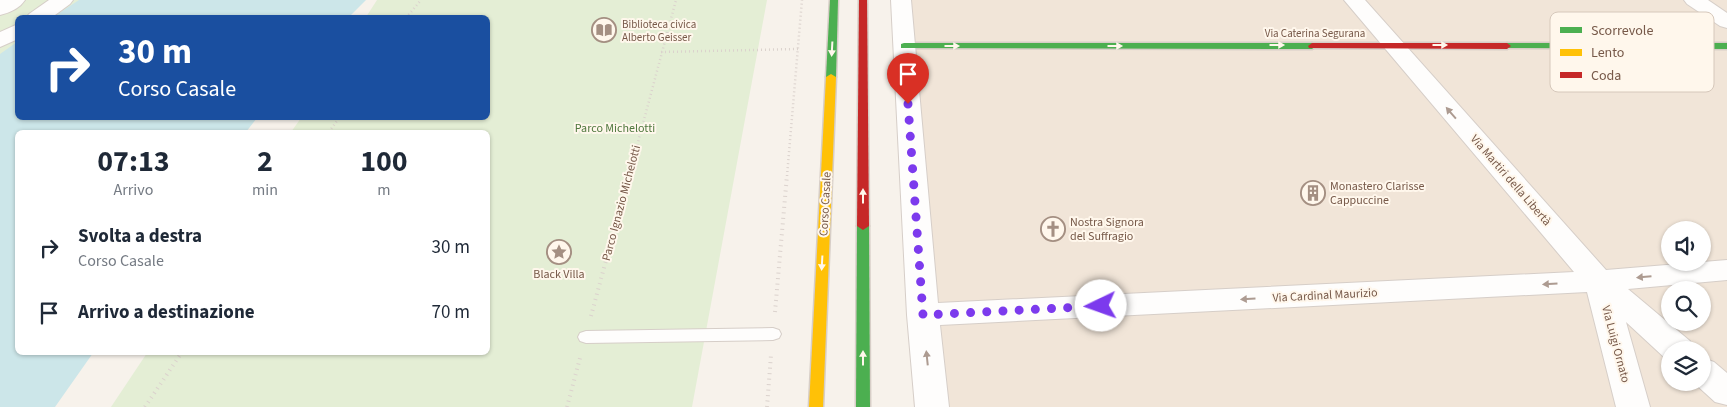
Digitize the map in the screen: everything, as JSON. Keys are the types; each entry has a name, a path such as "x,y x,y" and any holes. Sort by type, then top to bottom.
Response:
{"main road":[{"name":"Corso Casale","path":"816,407 834,0"},
{"path":"863,0 863,407"},
{"name":"Via Caterina Segurana","path":"904,46 1550,45"},
{"name":"Via Caterina Segurana","path":"1714,46 1727,46"}],"street":[{"path":"0,9 15,0"},
{"path":"40,15 63,0"},
{"path":"901,0 923,315 932,407"},
{"name":"Via Martiri della Libertà","path":"1354,0 1599,281 1668,341"},
{"path":"1694,0 1712,12"},
{"path":"1714,13 1727,22"},
{"path":"0,42 15,32"},
{"name":"Via Cardinal Maurizio","path":"923,315 1599,281 1727,270"},
{"name":"Via Luigi Ornato","path":"1599,281 1633,407"},
{"path":"1711,379 1727,392"}],"lane":[{"path":"586,337 773,334"}],"path":[{"path":"408,15 421,0"},
{"name":"Parco Ignazio Michelotti","path":"567,407 676,0"},
{"path":"767,407 802,0"},
{"path":"662,52 798,49"},
{"path":"146,407 180,355"}],"shaded area":[{"path":"891,0 1727,0 1727,407 914,407"}],"green space":[{"path":"15,0 108,0 85,15 15,15 15,68 0,79 0,9"},
{"name":"Parco Michelotti","path":"377,0 767,0 692,407 111,407 146,355 490,355 490,130 292,130 300,120 490,120 490,15 367,15"}],"water":[{"path":"79,0 366,0 351,15 56,15"},
{"path":"15,43 15,120 255,120 248,130 15,130 15,355 92,355 55,407 0,407 0,54"}],"traffic: fast":[{"path":"831,77 834,0"},
{"path":"904,46 1312,46"},
{"path":"1507,46 1550,46"},
{"path":"1714,46 1727,46"},
{"path":"863,226 863,407"}],"traffic: slow":[{"path":"816,407 831,77"}],"traffic: jam":[{"path":"863,0 863,226"},
{"path":"1312,46 1507,46"}],"place":[{"name":"Biblioteca civica Alberto Geisser","path":"604,30"},
{"name":"Monastero Clarisse Cappuccine","path":"1313,193"},
{"name":"Nostra Signora del Suffragio","path":"1053,229"},
{"name":"Black Villa","path":"559,252"}],"route":[{"path":"908,104 923,315 1101,306"}]}
